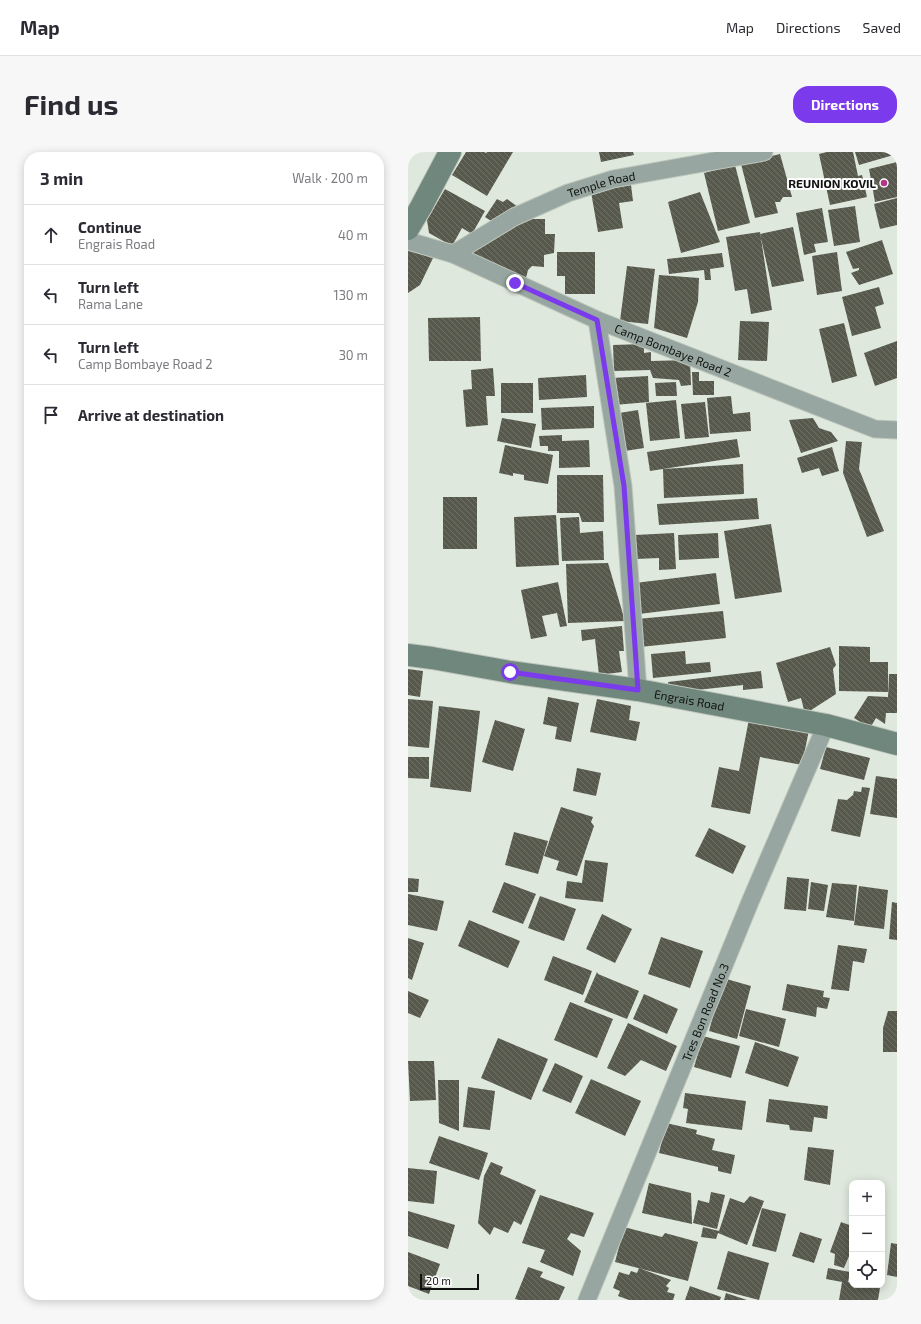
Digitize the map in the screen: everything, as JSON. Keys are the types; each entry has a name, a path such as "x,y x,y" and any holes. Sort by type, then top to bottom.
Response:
{"street":[{"path":"408,229 450,152"},
{"name":"Temple Road","path":"453,254 514,218 568,193 613,179 764,152"},
{"name":"Camp Bombaye Road 2","path":"408,241 453,254 597,320 875,429 897,430"},
{"path":"597,320 624,486 638,690"},
{"name":"Engrais Road","path":"408,655 510,672 638,690 826,725 897,744"},
{"name":"Tres Bon Road No.3","path":"586,1300 747,909 826,725"}],"building":[{"path":"466,152 513,152 487,196 452,175"},
{"path":"599,152 633,152 634,155 601,162"},
{"path":"827,152 853,152 858,176 862,175 867,197 830,205 819,154"},
{"path":"855,152 897,152 897,154 859,165"},
{"path":"780,154 792,197 783,197 780,202 775,202 778,213 755,218 741,164"},
{"name":"REUNION KOVIL","path":"897,162 897,197 875,202 869,169"},
{"path":"735,165 750,223 718,231 704,173"},
{"path":"631,185 633,201 619,203 623,228 598,232 591,192"},
{"path":"445,189 485,211 472,234 462,228 452,246 429,233 427,220"},
{"path":"700,192 720,242 681,253 668,202"},
{"path":"897,198 897,225 880,229 874,204"},
{"path":"497,199 503,202 507,199 521,209 496,224 485,217"},
{"path":"855,206 860,242 834,246 828,210"},
{"path":"822,208 828,242 814,244 816,252 804,255 796,213"},
{"path":"528,219 545,219 545,234 555,234 554,253 544,255 544,267 532,266 528,270 525,282 472,258 468,252"},
{"path":"793,227 804,281 772,287 760,234"},
{"path":"760,232 772,310 751,314 747,289 735,291 726,237"},
{"path":"882,240 893,274 859,285 851,273 859,270 859,268 853,269 846,252"},
{"path":"408,250 433,258 420,285 408,293"},
{"path":"557,252 595,252 595,294 565,294 565,276 557,276"},
{"path":"837,252 842,291 817,295 812,256"},
{"path":"722,253 724,267 710,269 711,280 705,280 704,270 669,274 667,259"},
{"path":"627,266 655,269 648,324 620,321"},
{"path":"659,275 699,278 698,302 687,338 654,328"},
{"path":"879,287 884,304 875,307 881,328 852,336 842,297"},
{"path":"480,317 481,361 429,361 428,318"},
{"path":"740,321 769,322 767,361 738,360"},
{"path":"844,323 857,376 832,383 819,329"},
{"path":"897,341 897,378 875,386 864,353"},
{"path":"644,344 644,353 651,352 651,361 690,360 691,385 681,386 679,380 653,378 650,370 614,371 613,345"},
{"path":"493,368 495,396 486,396 488,425 466,427 463,390 472,389 471,370"},
{"path":"692,372 699,372 699,381 714,381 714,395 693,395"},
{"path":"586,375 587,397 539,400 538,378"},
{"path":"648,376 649,402 614,405 612,378"},
{"path":"676,382 677,396 656,396 655,383"},
{"path":"501,383 533,383 533,413 501,413"},
{"path":"731,396 733,414 750,412 751,431 710,434 707,398"},
{"path":"676,400 680,438 650,441 646,403"},
{"path":"705,402 709,437 685,439 681,404"},
{"path":"594,406 594,428 542,430 541,408"},
{"path":"638,410 644,448 625,451 619,413"},
{"path":"502,418 536,424 531,448 497,441"},
{"path":"813,418 819,428 831,432 838,441 801,453 789,420"},
{"path":"562,435 562,441 589,440 590,467 559,468 559,451 548,451 548,446 540,446 539,436"},
{"path":"737,439 740,457 650,471 647,452"},
{"path":"846,441 862,442 859,469 884,531 867,537 843,473"},
{"path":"505,445 553,455 548,484 524,480 524,475 513,473 513,476 499,473"},
{"path":"832,447 839,471 822,476 819,468 802,473 797,458"},
{"path":"743,464 744,494 664,498 663,469"},
{"path":"557,475 603,475 604,522 582,522 579,513 557,513"},
{"path":"443,497 477,497 477,549 443,549"},
{"path":"757,498 759,519 659,525 657,504"},
{"path":"556,515 559,565 516,567 514,517"},
{"path":"579,517 580,533 603,531 604,560 562,561 560,518"},
{"path":"771,524 782,592 735,599 724,531"},
{"path":"674,533 676,569 659,570 659,558 636,559 635,535"},
{"path":"718,533 719,558 679,560 678,535"},
{"path":"608,563 625,621 568,623 566,564"},
{"path":"716,573 720,604 639,614 635,583"},
{"path":"558,582 567,626 560,627 557,613 542,616 547,636 531,639 521,590"},
{"path":"723,611 726,638 640,647 637,619"},
{"path":"622,626 624,651 619,651 622,672 599,675 595,639 582,641 581,630"},
{"path":"839,646 870,647 870,662 888,662 888,692 839,691"},
{"path":"830,647 836,665 833,669 836,694 805,714 801,698 788,702 776,663"},
{"path":"685,651 686,664 710,662 711,672 653,678 651,654"},
{"path":"408,669 423,671 420,697 408,695"},
{"path":"761,671 763,688 743,690 743,685 669,693 668,682"},
{"path":"889,674 897,674 897,713 886,713 885,724 876,718 870,728 854,718 868,696 888,697"},
{"path":"548,697 579,703 571,742 555,739 557,727 543,724"},
{"path":"408,699 433,701 429,748 408,746"},
{"path":"597,699 631,706 629,720 640,722 636,741 590,732"},
{"path":"439,706 480,711 471,792 430,787"},
{"path":"749,719 809,730 802,765 760,757 750,814 711,807 719,767 739,771"},
{"path":"495,720 525,729 513,771 482,762"},
{"path":"826,747 870,758 864,780 820,769"},
{"path":"408,757 429,757 429,779 408,778"},
{"path":"577,768 601,773 596,796 573,791"},
{"path":"876,776 897,779 897,818 870,814"},
{"path":"862,787 870,788 860,837 831,831 838,799 847,800 853,795 854,791 861,792"},
{"path":"561,807 593,817 591,822 594,826 577,876 556,870 559,861 544,856"},
{"path":"709,828 746,846 733,874 695,856"},
{"path":"514,832 548,841 538,874 505,865"},
{"path":"585,860 608,863 603,902 565,898 567,881 582,883"},
{"path":"787,877 809,879 806,911 784,909"},
{"path":"408,878 419,879 418,892 408,892"},
{"path":"504,882 536,894 523,924 492,912"},
{"path":"811,882 828,885 824,911 808,909"},
{"path":"832,883 857,885 854,921 826,917"},
{"path":"859,886 888,890 884,929 854,925"},
{"path":"408,894 444,901 437,931 408,925"},
{"path":"540,896 576,909 564,941 528,928"},
{"path":"892,902 897,903 897,940 889,939"},
{"path":"602,914 632,929 615,963 586,949"},
{"path":"469,920 520,941 508,968 458,946"},
{"path":"661,937 703,951 690,988 648,974"},
{"path":"408,938 424,943 412,980 408,978"},
{"path":"838,945 867,949 864,963 853,961 849,991 831,989"},
{"path":"553,956 592,971 583,995 544,980"},
{"path":"597,972 598,974 639,991 627,1019 584,1002"},
{"path":"723,978 751,986 737,1039 709,1031"},
{"path":"787,984 824,991 823,997 830,998 827,1009 817,1007 816,1017 782,1010"},
{"path":"408,991 429,1000 420,1018 408,1013"},
{"path":"644,994 678,1009 667,1034 633,1019"},
{"path":"570,1002 613,1019 597,1058 554,1040"},
{"path":"746,1009 786,1019 779,1047 739,1036"},
{"path":"888,1011 897,1011 897,1052 883,1052 883,1028"},
{"path":"628,1023 677,1046 666,1071 641,1060 625,1076 607,1068"},
{"path":"703,1036 740,1046 731,1078 694,1067"},
{"path":"498,1038 548,1059 531,1100 481,1078"},
{"path":"755,1042 799,1057 788,1087 745,1073"},
{"path":"408,1061 434,1061 436,1100 410,1101"},
{"path":"555,1063 583,1076 571,1103 542,1091"},
{"path":"591,1079 641,1101 625,1136 575,1113"},
{"path":"438,1080 459,1080 459,1131 439,1123"},
{"path":"468,1087 495,1091 490,1130 463,1127"},
{"path":"685,1093 746,1101 742,1130 686,1123 688,1109 683,1108"},
{"path":"769,1099 828,1106 827,1119 814,1117 812,1132 790,1130 789,1125 766,1122"},
{"path":"666,1123 697,1130 696,1134 715,1139 712,1150 735,1155 731,1174 718,1171 718,1167 659,1153"},
{"path":"439,1136 488,1153 479,1180 429,1163"},
{"path":"808,1147 834,1150 830,1185 804,1180"},
{"path":"491,1162 503,1167 500,1174 536,1190 521,1225 514,1221 508,1233 494,1227 490,1235 478,1223 484,1176"},
{"path":"408,1168 437,1171 434,1204 408,1201"},
{"path":"649,1183 691,1193 692,1224 642,1213"},
{"path":"711,1192 725,1195 717,1229 693,1223 698,1200 709,1203"},
{"path":"540,1195 594,1213 584,1237 571,1233 567,1239 581,1251 573,1276 540,1262 545,1250 522,1243"},
{"path":"750,1196 764,1201 747,1245 718,1233 716,1239 701,1237 703,1227 719,1231 730,1198 744,1203"},
{"path":"762,1208 786,1214 776,1252 752,1246"},
{"path":"408,1211 455,1225 448,1249 408,1236"},
{"path":"841,1222 849,1225 849,1256 844,1268 834,1265 835,1254 830,1252"},
{"path":"624,1227 662,1237 665,1233 698,1242 688,1281 615,1262"},
{"path":"800,1232 822,1239 814,1263 792,1256"},
{"path":"891,1243 897,1244 897,1277 887,1275"},
{"path":"728,1251 769,1263 759,1300 717,1289"},
{"path":"408,1252 440,1264 429,1294 408,1286"},
{"path":"528,1267 543,1272 540,1277 565,1287 559,1300 515,1299"},
{"path":"639,1268 671,1280 666,1286 669,1288 667,1292 675,1294 673,1300 629,1300 618,1296 620,1291 613,1288 619,1272 629,1275 631,1271 637,1273"},
{"path":"828,1268 849,1272 849,1288 880,1288 878,1300 839,1300 842,1282 826,1279"},
{"path":"690,1286 721,1297 720,1300 685,1300"},
{"path":"726,1293 747,1300 724,1300"}],"place":[{"name":"REUNION KOVIL","path":"884,183"}],"route":[{"path":"510,672 638,690 624,486 597,320 515,283"}]}
